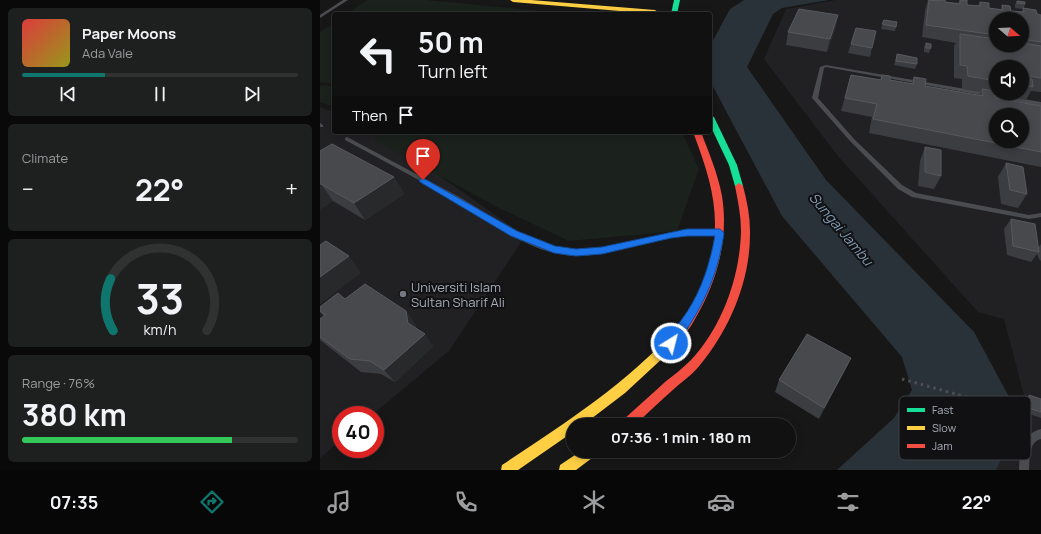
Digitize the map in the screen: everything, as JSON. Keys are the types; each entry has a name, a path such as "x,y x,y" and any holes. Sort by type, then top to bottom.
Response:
{"street":[{"path":"513,0 644,12"},
{"path":"674,12 677,0"},
{"path":"655,12 659,1"},
{"path":"634,418 698,360 720,326 735,294 739,281 744,261 747,232 743,201 736,172 723,141 712,121"},
{"path":"507,470 596,408 635,377 671,343 691,315 706,286 716,258 720,233 719,204 712,175 698,134"},
{"path":"565,470 582,458"}],"lane":[{"path":"320,17 346,0"},
{"path":"1041,104 826,66 822,67 815,98 852,140 900,187 914,194 929,198 1029,217 1041,215"},
{"path":"347,139 461,201 514,234 554,250 576,253 602,250 687,232 720,233"},
{"path":"1031,438 1035,435 1041,434"},
{"path":"1024,470 1025,460"}],"path":[{"path":"902,379 963,396"}],"shaded area":[{"path":"367,0 426,0 552,12 350,12"},
{"path":"836,0 1041,0 1041,470 994,470 998,460 1031,460 1031,396 1024,396 1004,319 978,312 837,155 764,59 786,9"},
{"path":"332,24 332,84 320,82 320,32"},
{"path":"320,86 332,86 332,106 320,102"},
{"name":"Universiti Islam Sultan Sharif Ali","path":"320,107 332,111 332,134 381,134 525,236 449,351 383,406 332,406 332,448 320,458"},
{"path":"374,134 683,134 699,169 677,231 569,241 495,206 376,141"}],"water":[{"name":"Sungai Jambu","path":"744,0 829,0 782,8 773,14 747,67 826,180 974,332 1008,396 908,396 912,390 902,357 782,216 712,85 712,42 730,9"},
{"path":"899,410 899,460 1001,460 996,470 837,470 894,418"}],"building":[{"path":"929,0 945,0 945,2 960,4 960,0 967,0 967,5 980,6 980,2 989,3 989,8 1003,10 1002,5 1010,6 1011,11 1024,12 989,12 989,34 926,25"},
{"path":"1017,1 1025,2 1025,4 1017,3"},
{"path":"1023,8 1036,10 1037,14 1041,15 1041,42 1029,40 1029,12 1024,12"},
{"path":"799,9 838,15 830,39 788,32"},
{"path":"884,20 897,22 896,27 882,24"},
{"path":"856,28 876,31 872,48 851,44"},
{"path":"960,34 989,38 989,52 1029,52 1029,44 1041,46 1041,78 1029,76 1029,60 989,60 989,80 968,76 967,66 960,65"},
{"path":"926,43 931,44 931,48 926,48"},
{"path":"897,54 917,58 917,64 896,61"},
{"path":"851,75 881,80 882,75 890,76 890,80 913,84 914,77 926,79 925,86 983,96 982,89 989,90 989,100 1006,100 1041,106 1041,152 1021,148 1029,148 1029,108 989,108 989,142 873,119 877,104 845,98"},
{"path":"1029,79 1032,79 1033,87 1029,86"},
{"path":"332,144 394,177 354,203 320,184 320,151"},
{"path":"925,147 941,150 941,176 925,172"},
{"path":"1006,163 1023,167 1027,194 1010,190"},
{"path":"1011,219 1035,224 1039,252 1013,246"},
{"path":"326,241 349,256 320,277 320,245"},
{"path":"365,284 406,311 408,323 425,334 384,370 370,361 350,359 320,337 320,319 325,315 320,311 320,307 338,293 345,299"},
{"path":"807,334 851,358 824,408 779,380"},
{"path":"1029,395 1041,399 1041,412 1031,409 1031,396"}],"traffic: fast":[{"path":"674,12 677,0"},
{"path":"712,121 733,165 739,186"}],"traffic: slow":[{"path":"513,0 655,12"},
{"path":"507,470 599,407 621,390 662,353 680,332"},
{"path":"565,470 582,458"}],"traffic: jam":[{"path":"680,332 690,318 707,285 713,268 720,232 718,196 709,164 698,134"},
{"path":"634,418 696,362 710,344 722,324 739,279 744,255 744,208 739,186"}],"place":[{"name":"Universiti Islam Sultan Sharif Ali","path":"403,294"}],"route":[{"path":"423,180 461,201 514,234 554,250 576,253 602,250 687,232 720,233 716,258 706,286 691,315 671,343"}]}
